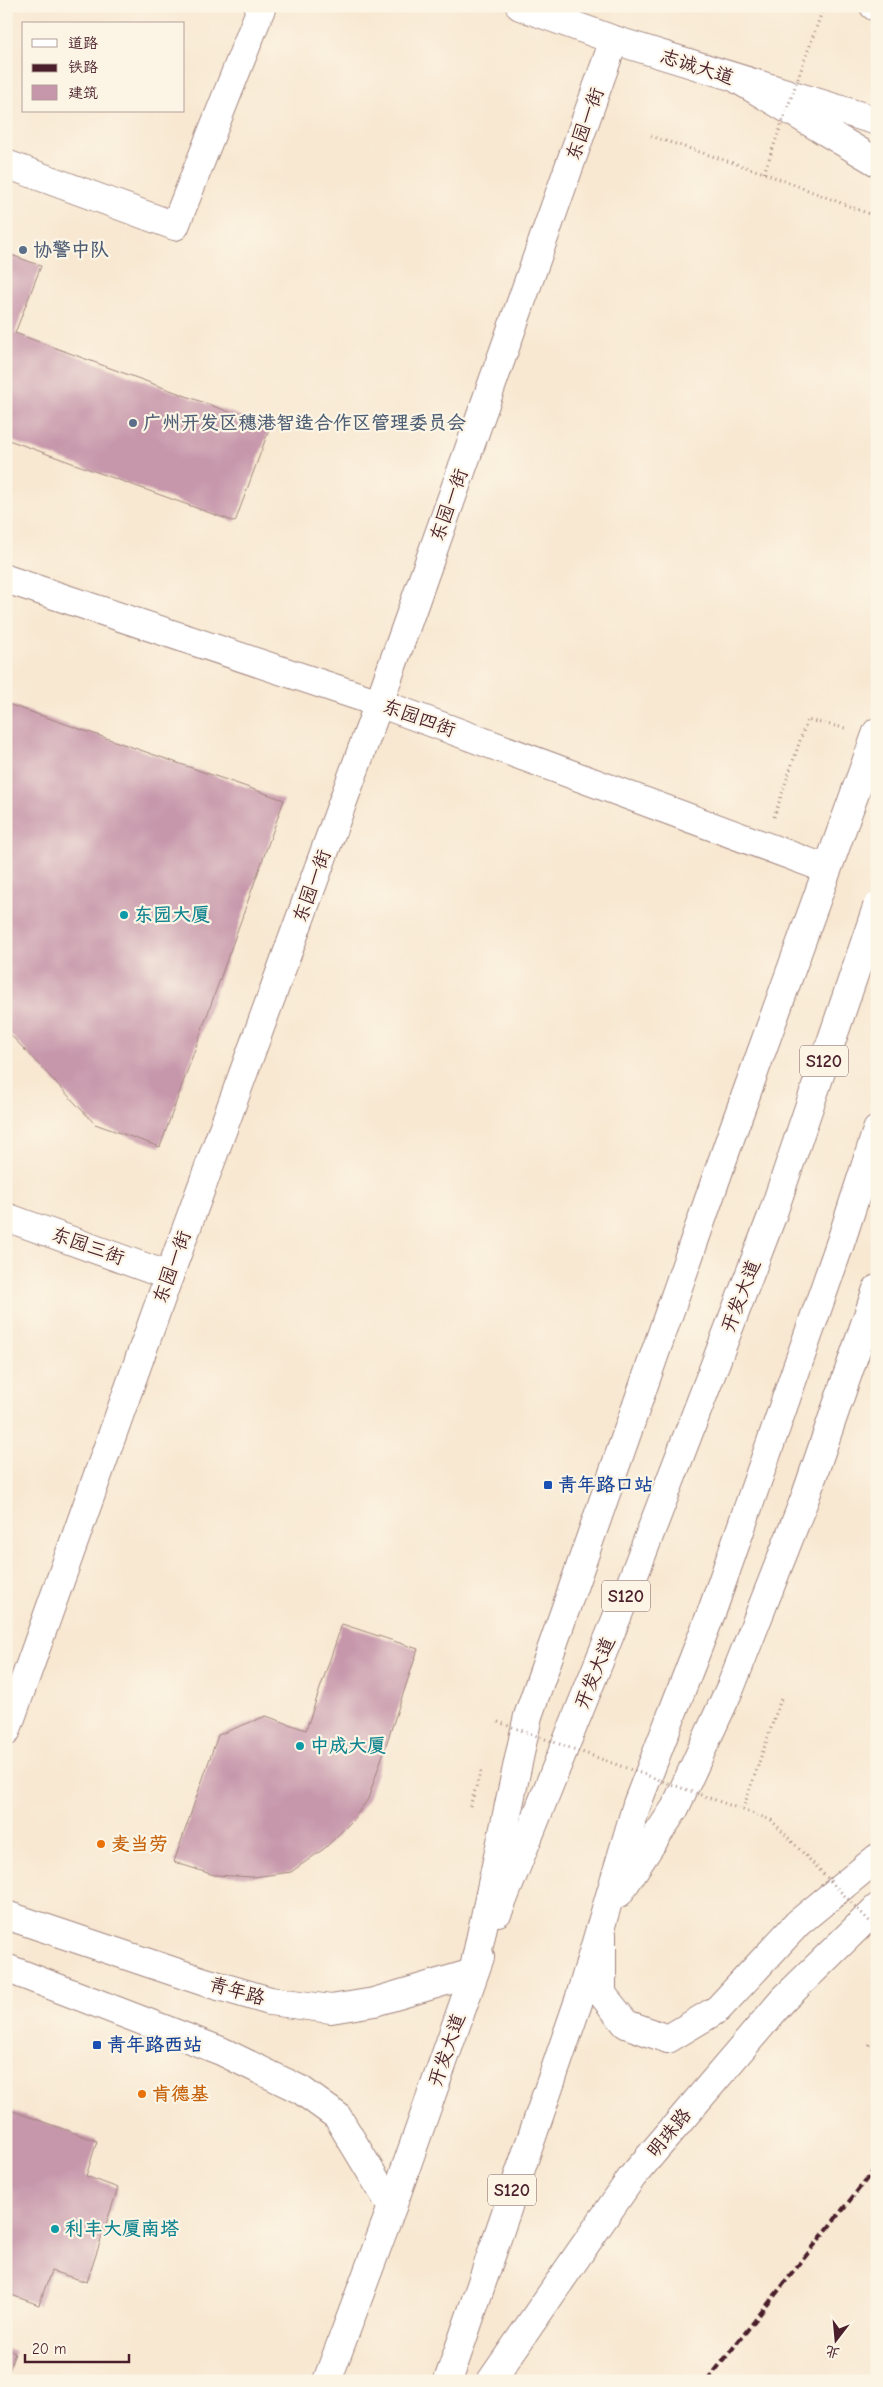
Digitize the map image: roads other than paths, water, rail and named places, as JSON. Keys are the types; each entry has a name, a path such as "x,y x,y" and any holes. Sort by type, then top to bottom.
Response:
{"main road":[{"path":"6,164 175,226 262,6"},
{"name":"志诚大道","path":"520,6 614,40 877,121"},
{"name":"东园一街","path":"6,1732 169,1276 379,703 614,40"},
{"path":"739,80 877,162"},
{"name":"东园四街","path":"6,578 379,703 827,870"},
{"path":"473,1973 528,1716 877,732"},
{"name":"开发大道","path":"327,2381 392,2207 473,1973 634,1575 772,1216 877,907"},
{"name":"S120","path":"448,2381 579,2000 637,1804 715,1602 842,1238 877,1130"},
{"name":"东园三街","path":"6,1217 169,1276"},
{"path":"877,1289 805,1498 731,1686 675,1808 602,1920 602,1994 626,2024 668,2038 718,2009 798,1923 877,1858"},
{"name":"明珠路","path":"491,2381 632,2177 783,2000 877,1908"},
{"name":"青年路","path":"6,1915 205,1982 270,2001 331,2008 374,2002 473,1973"},
{"path":"6,1968 221,2051 301,2090 336,2116 392,2207"}],"railway":[{"path":"707,2381 877,2166"}],"place":[{"name":"协警中队","path":"23,250"},
{"name":"广州开发区穗港智造合作区管理委员会","path":"133,423"},
{"name":"东园大厦","path":"124,915"},
{"name":"青年路口站","path":"548,1485"},
{"name":"中成大厦","path":"300,1746"},
{"name":"麦当劳","path":"101,1844"},
{"name":"青年路西站","path":"97,2045"},
{"name":"肯德基","path":"142,2094"},
{"name":"利丰大厦南塔","path":"55,2229"}]}
